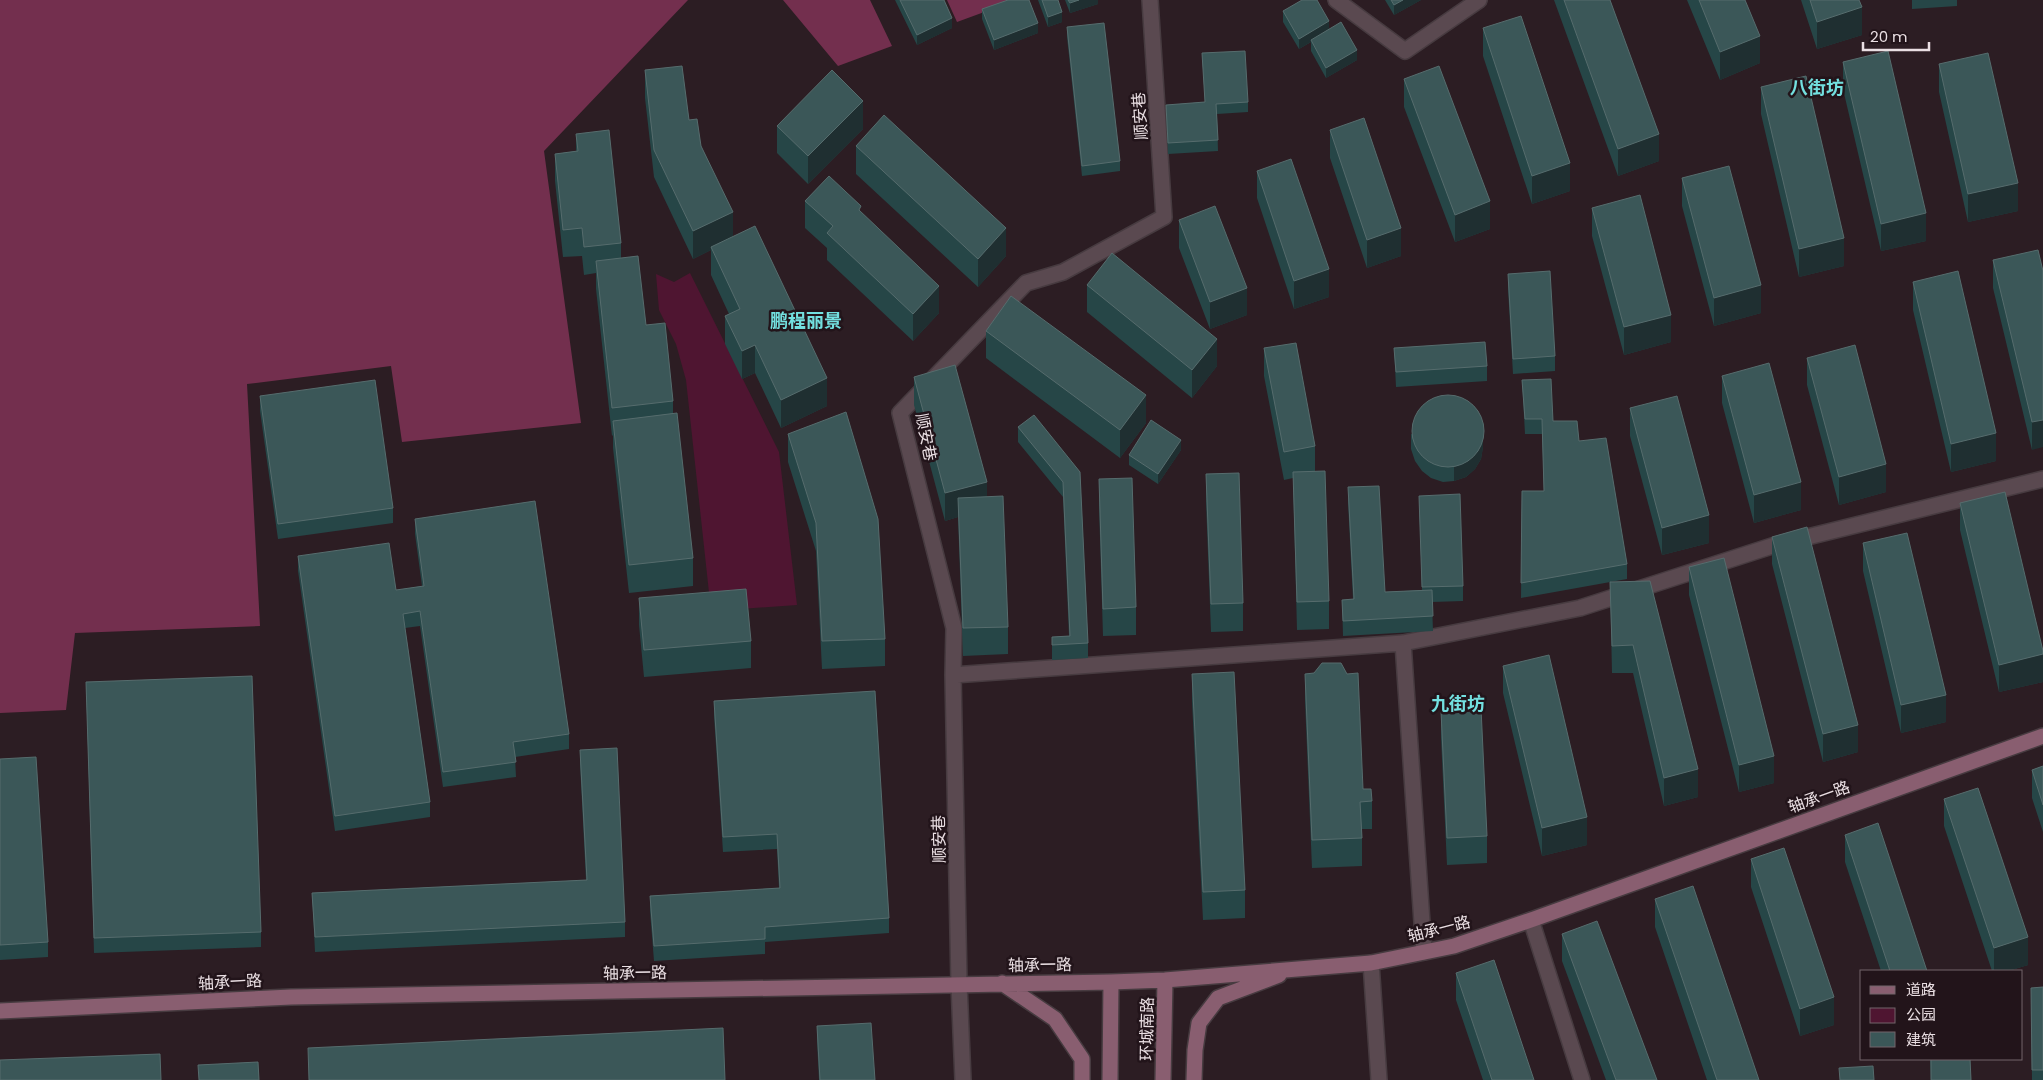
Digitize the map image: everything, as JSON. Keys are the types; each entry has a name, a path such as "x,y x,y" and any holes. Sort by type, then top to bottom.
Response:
{"street":[{"name":"顺安巷","path":"963,1080 959,984 953,675 954,628 900,413 1026,283 1063,272 1164,217 1150,0"},
{"path":"1336,0 1405,51 1479,0"},
{"path":"953,675 1403,643 1580,608 1775,545 2043,480"},
{"path":"1403,643 1424,952"},
{"name":"轴承一路","path":"0,1011 291,997 1111,982 1165,980 1371,963 1454,946 1531,920 2043,736"},
{"path":"1531,920 1582,1080"},
{"path":"1371,963 1379,1080"},
{"path":"1194,1080 1195,1050 1199,1023 1218,998 1294,969"},
{"name":"环城南路","path":"1163,1080 1165,980"},
{"path":"1110,1080 1111,982"},
{"path":"1002,983 1055,1019 1082,1059 1082,1080"}],"green space":[{"path":"690,273 779,452 797,605 711,611 686,380 676,344 659,310 656,274 674,282"}],"shaded area":[{"path":"0,0 688,0 544,151 581,423 402,442 391,366 247,384 260,626 75,633 66,710 0,713"},
{"path":"783,0 870,0 892,46 838,66"},
{"path":"947,0 1017,0 957,22"}],"building":[{"path":"900,0 944,0 952,18 917,35"},
{"path":"1008,0 1029,0 1038,23 994,40 982,9"},
{"path":"1042,0 1058,0 1062,12 1048,17"},
{"path":"1068,0 1079,0 1070,3"},
{"path":"1302,0 1317,0 1329,21 1299,39 1283,11"},
{"path":"1391,0 1403,0 1394,5"},
{"path":"1564,0 1610,0 1659,134 1618,149"},
{"path":"1699,0 1745,0 1760,36 1720,52"},
{"path":"1810,0 1859,0 1862,7 1817,22"},
{"path":"1521,16 1570,163 1532,176 1483,28"},
{"path":"1341,22 1357,50 1326,68 1311,40"},
{"path":"1104,23 1120,161 1082,166 1067,27"},
{"path":"1245,51 1248,102 1216,104 1218,140 1168,143 1166,105 1205,102 1202,53"},
{"path":"1888,51 1926,213 1881,224 1843,62"},
{"path":"1988,53 2018,183 1968,194 1939,64"},
{"path":"682,66 689,120 697,119 701,146 733,212 693,231 654,150 645,70"},
{"path":"1439,66 1490,201 1455,215 1404,79"},
{"path":"832,70 863,101 808,156 777,126"},
{"path":"1806,76 1844,238 1799,249 1761,87"},
{"path":"884,115 1006,228 978,259 856,146"},
{"path":"1364,118 1401,228 1367,240 1330,130"},
{"path":"609,130 621,243 584,247 582,228 563,230 555,154 578,151 576,134"},
{"path":"1291,159 1329,269 1294,281 1257,171"},
{"path":"1729,166 1761,285 1714,298 1682,178"},
{"path":"829,176 861,206 859,210 939,286 913,314 827,233 833,226 805,201"},
{"path":"1640,195 1671,315 1624,327 1592,208"},
{"path":"1215,206 1247,288 1210,302 1179,220"},
{"path":"755,226 827,378 781,400 755,345 742,351 725,316 740,309 711,247"},
{"path":"2038,250 2043,271 2043,420 2032,422 1993,260"},
{"path":"1112,253 1217,339 1192,370 1087,285"},
{"path":"638,256 646,325 665,323 673,401 612,408 596,261"},
{"path":"1550,271 1555,356 1513,359 1508,274"},
{"path":"1958,271 1996,433 1951,444 1913,282"},
{"path":"1011,296 1146,395 1120,430 986,331"},
{"path":"1485,342 1487,366 1396,372 1394,348"},
{"path":"1296,343 1315,446 1284,452 1264,348"},
{"path":"1855,345 1886,464 1839,477 1807,358"},
{"path":"1769,363 1801,482 1754,495 1722,376"},
{"path":"955,365 987,482 945,493 914,377"},
{"path":"1551,379 1553,421 1577,421 1579,441 1606,438 1627,564 1521,583 1522,491 1544,491 1542,419 1525,419 1522,380"},
{"path":"375,380 393,508 278,524 260,396"},
{"path":"1448,395 1468,401 1478,411 1484,431 1478,451 1468,461 1448,467 1428,461 1418,451 1412,431 1418,411 1428,401"},
{"path":"1677,396 1709,515 1662,528 1630,408"},
{"path":"846,412 878,519 885,639 822,641 816,523 788,434"},
{"path":"677,413 693,558 629,565 613,421"},
{"path":"1034,415 1080,472 1088,643 1052,645 1052,637 1070,636 1063,482 1018,427"},
{"path":"1151,420 1181,440 1158,474 1129,455"},
{"path":"1325,471 1329,601 1297,602 1293,472"},
{"path":"1239,473 1243,603 1211,604 1206,474"},
{"path":"1132,478 1136,607 1103,609 1099,479"},
{"path":"1379,486 1385,592 1432,590 1433,616 1343,621 1342,600 1354,599 1348,487"},
{"path":"2005,492 2043,654 1999,665 1960,503"},
{"path":"1460,494 1463,586 1422,587 1419,496"},
{"path":"1003,496 1008,627 963,628 958,498"},
{"path":"535,501 569,734 513,742 516,762 443,772 420,611 403,614 430,802 335,816 298,556 389,543 396,590 424,586 415,519"},
{"path":"1807,527 1858,725 1823,734 1772,537"},
{"path":"1907,533 1946,695 1901,705 1863,543"},
{"path":"1724,558 1774,756 1739,765 1689,567"},
{"path":"1650,581 1698,769 1664,778 1633,645 1612,646 1610,582"},
{"path":"746,589 751,641 644,650 639,598"},
{"path":"1549,655 1587,817 1542,828 1503,666"},
{"path":"1322,663 1341,663 1347,674 1358,673 1363,789 1371,789 1372,801 1360,802 1362,838 1312,840 1305,674 1314,673"},
{"path":"1234,672 1245,890 1203,892 1192,674"},
{"path":"252,676 261,932 94,938 86,682"},
{"path":"875,691 889,918 765,927 765,939 654,946 650,896 780,888 777,834 723,837 714,701"},
{"path":"1481,708 1487,836 1447,838 1441,711"},
{"path":"617,748 625,922 315,937 312,893 587,880 580,750"},
{"path":"36,757 48,942 0,945 0,759"},
{"path":"2043,766 2043,805 2032,770"},
{"path":"1978,788 2028,937 1994,948 1944,799"},
{"path":"1878,823 1927,970 1890,970 1845,835"},
{"path":"1784,848 1834,997 1800,1009 1751,859"},
{"path":"1693,886 1759,1080 1717,1080 1655,899"},
{"path":"1597,921 1657,1080 1616,1080 1562,934"},
{"path":"1494,960 1534,1080 1492,1080 1456,973"},
{"path":"2043,987 2043,1070 2032,1070 2031,988"},
{"path":"871,1023 875,1080 820,1080 817,1026"},
{"path":"723,1028 725,1080 309,1080 308,1048"},
{"path":"160,1054 161,1080 0,1080 0,1060"},
{"path":"1931,1060 1970,1060 1971,1080 1931,1080"},
{"path":"258,1062 259,1080 199,1080 198,1065"},
{"path":"1873,1066 1874,1080 1840,1080 1839,1068"}],"district":[{"name":"八街坊","path":"1817,87"},
{"name":"鹏程丽景","path":"806,320"},
{"name":"九街坊","path":"1458,703"}]}
